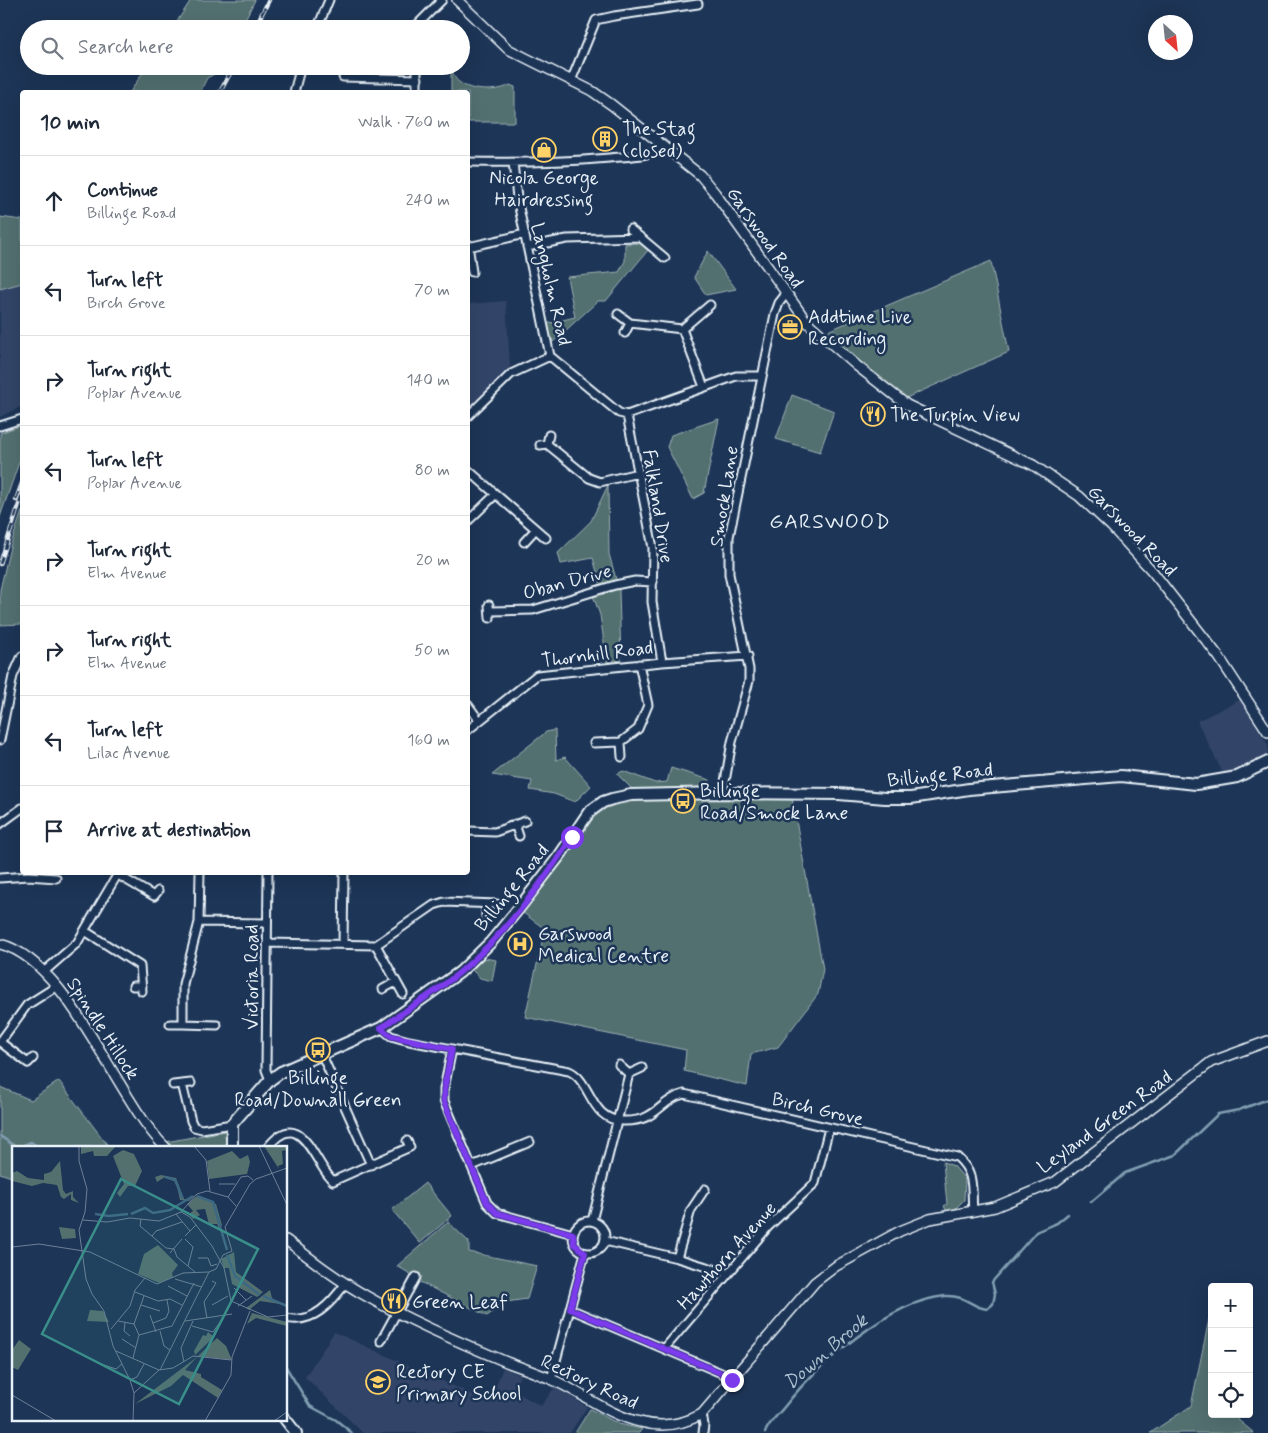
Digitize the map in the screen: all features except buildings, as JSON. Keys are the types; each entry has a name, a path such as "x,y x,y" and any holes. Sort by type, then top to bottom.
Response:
{"main road":[{"name":"Billinge Road","path":"232,1124 270,1080 281,1072 381,1028 451,979 491,942 560,855 581,823 595,807 612,799 630,795 723,793 839,794 911,798 970,789 1121,776 1196,784 1237,777 1268,762"},
{"path":"232,1124 232,1146"},
{"path":"286,1420 296,1433"}],"street":[{"path":"321,20 329,0"},
{"path":"423,20 442,0"},
{"name":"Garswood Road","path":"457,0 508,49 612,104 700,175 807,322 907,406 1021,459 1079,496 1111,526 1153,572 1219,657 1268,732"},
{"path":"571,81 596,20 698,4"},
{"path":"295,90 299,75"},
{"path":"418,75 418,90"},
{"path":"343,76 418,79"},
{"path":"470,162 513,163 654,154 665,148"},
{"name":"Langholm Road","path":"513,163 517,198 550,356 619,413 627,415"},
{"path":"630,229 665,258"},
{"path":"470,245 525,234"},
{"path":"527,247 567,239 640,237"},
{"path":"470,258 472,272"},
{"name":"Smock Lane","path":"723,793 732,742 749,681 748,656 729,574 729,537 775,314 779,303 786,294"},
{"path":"618,314 630,323 682,329 710,306"},
{"path":"625,333 630,323"},
{"path":"682,329 704,387"},
{"path":"470,414 511,374 550,356"},
{"path":"627,415 736,376 761,376"},
{"name":"Falkland Drive","path":"627,415 653,548 652,602 662,662"},
{"path":"0,426 20,420"},
{"path":"549,435 544,445 588,478 600,482 638,473"},
{"path":"470,472 546,538"},
{"path":"470,519 495,495"},
{"path":"524,542 535,530"},
{"name":"Oban Drive","path":"490,612 533,610 615,585 635,581 653,582"},
{"name":"Thornhill Road","path":"470,728 537,675 639,664 748,656"},
{"path":"0,740 13,676 20,660"},
{"path":"594,742 621,742 638,729 648,705 639,664"},
{"path":"470,708 480,720"},
{"path":"621,742 622,757"},
{"path":"0,824 20,809"},
{"path":"470,831 495,832 525,821"},
{"path":"515,824 520,836"},
{"path":"0,878 34,875"},
{"path":"48,875 56,878"},
{"path":"45,971 68,952 85,931 118,875"},
{"path":"121,875 157,895"},
{"path":"182,1024 183,984 199,922 200,875"},
{"name":"Victoria Road","path":"268,875 266,1070 270,1080"},
{"path":"343,944 344,875"},
{"path":"267,943 376,945 434,904 444,902 497,904"},
{"path":"486,904 486,916"},
{"path":"199,922 267,923"},
{"path":"85,931 140,966 142,989 133,986"},
{"name":"Spindle Hillock","path":"0,944 23,954 45,971 164,1146"},
{"path":"376,945 402,994"},
{"path":"383,989 396,982"},
{"path":"33,1058 28,1063 0,1042 27,1005 57,986"},
{"path":"170,1024 217,1025"},
{"path":"381,1028 391,1036 569,1071 580,1078 596,1107 619,1121"},
{"name":"Leyland Green Road","path":"702,1414 815,1282 825,1273 900,1232 930,1219 995,1207 1055,1182 1211,1062 1268,1041"},
{"path":"452,1049 444,1089 444,1102 487,1203 497,1213 573,1234"},
{"path":"321,1053 371,1165"},
{"path":"619,1065 629,1074"},
{"path":"629,1074 642,1068"},
{"path":"592,1221 619,1121 629,1074"},
{"path":"173,1085 191,1082"},
{"path":"182,1084 194,1127 202,1129 232,1124"},
{"name":"Birch Grove","path":"619,1121 630,1121 650,1116 670,1100 684,1094 957,1157 968,1168 971,1176 973,1212"},
{"name":"Hawthorn Avenue","path":"665,1348 768,1227 816,1183 829,1128"},
{"path":"269,1146 276,1136 291,1130 304,1140 333,1181 410,1146 407,1141"},
{"path":"472,1166 530,1142"},
{"path":"677,1258 691,1210 705,1189"},
{"path":"592,1221 601,1226 605,1241 595,1252 585,1253 574,1244 573,1234 582,1222 592,1221"},
{"name":"Rectory Road","path":"288,1241 346,1283 398,1312 507,1362 551,1379 617,1415 658,1425 689,1421 702,1414"},
{"path":"605,1241 677,1258 727,1273"},
{"path":"551,1379 585,1253"},
{"path":"381,1341 416,1277"},
{"path":"288,1318 298,1320 326,1308 346,1283"},
{"path":"570,1309 665,1348 726,1375 732,1380"},
{"path":"702,1414 703,1433"}],"shaded area":[{"path":"20,284 20,407 0,417 0,289"},
{"path":"506,301 510,367 470,406 470,304"},
{"path":"1240,700 1268,745 1268,756 1238,772 1224,775 1197,721"},
{"name":"Rectory CE Primary School","path":"334,1332 489,1402 503,1368 520,1375 514,1391 541,1406 555,1387 587,1407 570,1433 363,1433 305,1377"}],"green space":[{"path":"191,0 255,0 245,20 178,20"},
{"path":"141,75 212,75 207,78 201,90 131,90"},
{"path":"451,75 454,75 457,80 470,88 492,90 510,85 515,87 515,122 470,122 470,90 451,90"},
{"path":"0,217 20,220 20,284 0,289"},
{"path":"640,243 649,249 606,301 598,301 553,342 546,324 575,317 567,277 619,272 625,261 625,244"},
{"path":"708,251 736,289 706,295 694,277"},
{"path":"991,261 1009,352 906,398 823,333"},
{"path":"792,395 834,411 820,452 776,439"},
{"path":"719,419 704,493 693,499 667,447 671,435"},
{"path":"20,426 20,460 0,517 0,433"},
{"path":"608,485 609,554 619,590 621,660 607,662 600,615 591,590 601,586 593,558 561,564 558,553 591,521"},
{"path":"20,517 20,624 0,625 0,590 10,547"},
{"path":"555,730 556,760 565,757 591,786 575,802 554,794 530,790 532,781 492,775 546,732"},
{"path":"671,768 710,780 710,786 667,790 633,790 617,774 623,771 655,783 667,782"},
{"path":"792,798 823,969 818,994 778,1047 751,1054 747,1086 684,1071 686,1050 525,1017 545,929 522,912 558,868 590,822 603,808 624,800"},
{"path":"484,958 496,960 492,981 480,978 472,970"},
{"path":"59,1081 108,1146 12,1146 12,1177 0,1173 0,1087 31,1100"},
{"path":"225,1131 226,1146 169,1146 166,1142"},
{"path":"943,1162 954,1166 965,1179 964,1200 952,1212 947,1212 944,1206 947,1204"},
{"path":"425,1183 452,1216 420,1243 392,1210"},
{"path":"448,1222 469,1242 469,1252 537,1266 527,1299 506,1302 487,1316 418,1281 419,1279 397,1266"},
{"path":"1208,1324 1208,1418 1236,1418 1254,1433 1150,1433 1191,1406"},
{"path":"590,1409 619,1424 642,1429 639,1433 575,1433"}],"waterway":[{"name":"Down Brook","path":"1091,1202 1125,1173 1175,1155 1218,1114 1239,1110 1268,1099"},
{"name":"Down Brook","path":"0,1136 15,1146"},
{"name":"Down Brook","path":"21,1146 31,1142 37,1146"},
{"name":"Down Brook","path":"765,1433 768,1426 816,1372 857,1337 901,1309 924,1300 945,1296 958,1297 987,1309 993,1304 995,1294 992,1282 1036,1232 1057,1223 1068,1214"},
{"name":"Down Brook","path":"288,1370 310,1406 336,1420 352,1433"}],"railway":[{"path":"259,20 269,0"},
{"path":"221,90 229,75"},
{"path":"16,500 20,489"},
{"path":"0,564 20,501"}],"place":[{"name":"The Stag (closed)","path":"605,139"},
{"name":"Nicola George Hairdressing","path":"544,150"},
{"name":"Addtime Live Recording","path":"790,327"},
{"name":"The Turpin View","path":"873,414"},
{"name":"Billinge Road/Smock Lane","path":"683,801"},
{"name":"Garswood Medical Centre","path":"520,944"},
{"name":"Billinge Road/Downall Green","path":"318,1050"},
{"name":"Green Leaf","path":"394,1301"},
{"name":"Rectory CE Primary School","path":"378,1382"}],"district":[{"name":"GARSWOOD","path":"830,521"}],"route":[{"path":"572,837 491,942 460,972 437,990 381,1028 391,1036 452,1049 444,1089 444,1102 487,1203 497,1213 573,1234 574,1244 580,1251 585,1253 570,1309 665,1348 726,1375 732,1380"}]}
